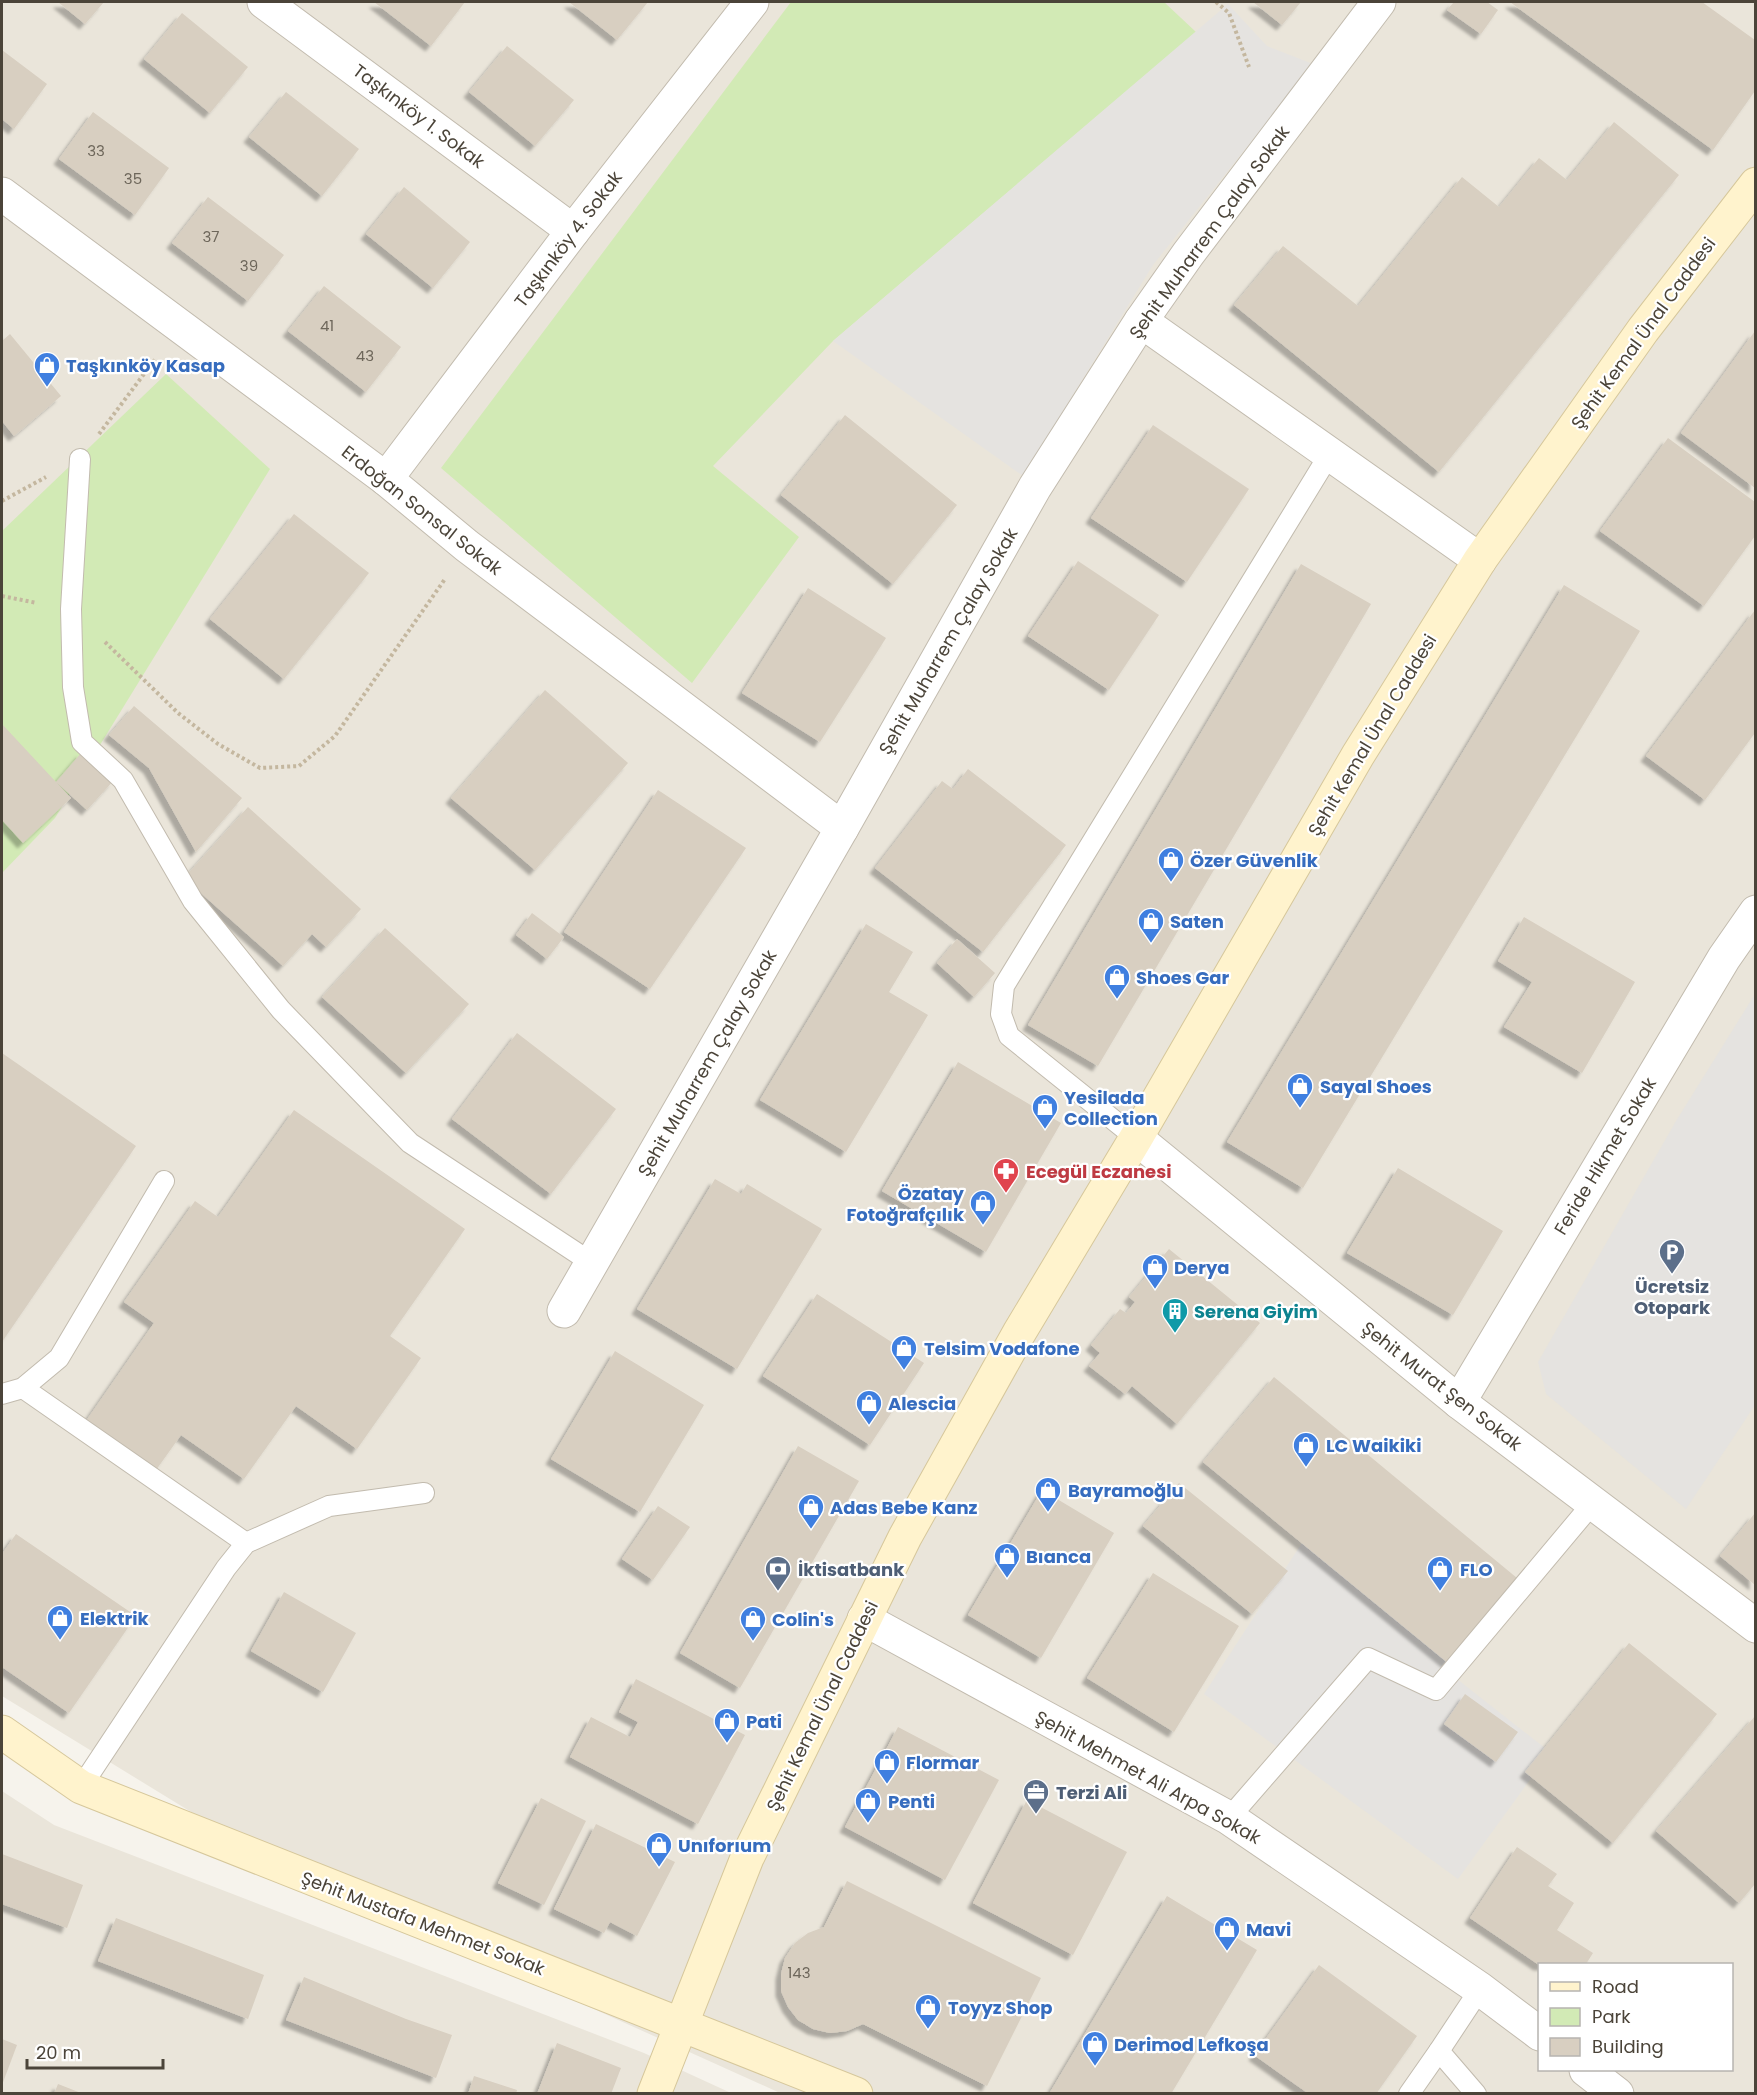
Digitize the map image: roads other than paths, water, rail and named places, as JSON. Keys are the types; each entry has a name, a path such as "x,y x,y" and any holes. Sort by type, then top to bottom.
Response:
{"street":[{"name":"Taşkınköy 1. Sokak","path":"264,2 573,231"},
{"name":"Taşkınköy 4. Sokak","path":"386,479 573,231 752,2"},
{"name":"Şehit Muharrem Çalay Sokak","path":"564,1311 1035,487 1141,321 1188,254 1379,2"},
{"name":"Şehit Kemal Ünal Caddesi","path":"654,2094 747,1858 905,1537 1014,1343 1358,755 1480,560 1650,321 1755,184"},
{"name":"Erdoğan Sonsal Sokak","path":"2,194 386,479 467,546 842,828"},
{"path":"1141,321 1480,560"},
{"name":"Feride Hikmet Sokak","path":"1459,1402 1718,968 1755,912"},
{"name":"Şehit Murat Şen Sokak","path":"1136,1138 1459,1402 1755,1626"},
{"name":"Şehit Mehmet Ali Arpa Sokak","path":"864,1619 1229,1818 1480,1989 1538,2033"},
{"name":"Şehit Mustafa Mehmet Sokak","path":"2,1732 81,1787 856,2094"},
{"path":"1587,2071 1617,2094"}],"lane":[{"path":"1136,1138 1009,1036 1001,1014 1004,986 1329,455"},
{"path":"80,459 71,609 73,687 82,742 123,780 193,901 252,974 282,1010 410,1143 592,1263"},
{"path":"2,1394 24,1388 58,1358 164,1181"},
{"path":"24,1388 246,1543"},
{"path":"81,1787 226,1568 246,1543 329,1506 424,1493"},
{"path":"1229,1818 1368,1658 1436,1690 1593,1504"},
{"path":"1408,2094 1480,1989"},
{"path":"1439,2051 1476,2094"}],"place":[{"name":"Taşkınköy Kasap","path":"47,388"},
{"name":"Özer Güvenlik","path":"1171,883"},
{"name":"Saten","path":"1151,944"},
{"name":"Shoes Gar","path":"1117,1000"},
{"name":"Sayal Shoes","path":"1300,1109"},
{"name":"Yesilada Collection","path":"1045,1130"},
{"name":"Ecegül Eczanesi","path":"1006,1194"},
{"name":"Özatay Fotoğrafçılık","path":"983,1226"},
{"name":"Ücretsiz Otopark","path":"1672,1275"},
{"name":"Derya","path":"1155,1290"},
{"name":"Serena Giyim","path":"1175,1334"},
{"name":"Telsim Vodafone","path":"904,1371"},
{"name":"Alescia","path":"869,1426"},
{"name":"LC Waikiki","path":"1306,1468"},
{"name":"Bayramoğlu","path":"1048,1513"},
{"name":"Adas Bebe Kanz","path":"811,1530"},
{"name":"Bıanca","path":"1007,1579"},
{"name":"İktisatbank","path":"778,1592"},
{"name":"FLO","path":"1440,1592"},
{"name":"Elektrik","path":"60,1641"},
{"name":"Colin's","path":"753,1642"},
{"name":"Pati","path":"727,1744"},
{"name":"Flormar","path":"887,1785"},
{"name":"Terzi Ali","path":"1036,1815"},
{"name":"Penti","path":"868,1824"},
{"name":"Unıforıum","path":"659,1868"},
{"name":"Mavi","path":"1227,1952"},
{"name":"Toyyz Shop","path":"928,2030"},
{"name":"Derimod Lefkoşa","path":"1095,2067"}]}
